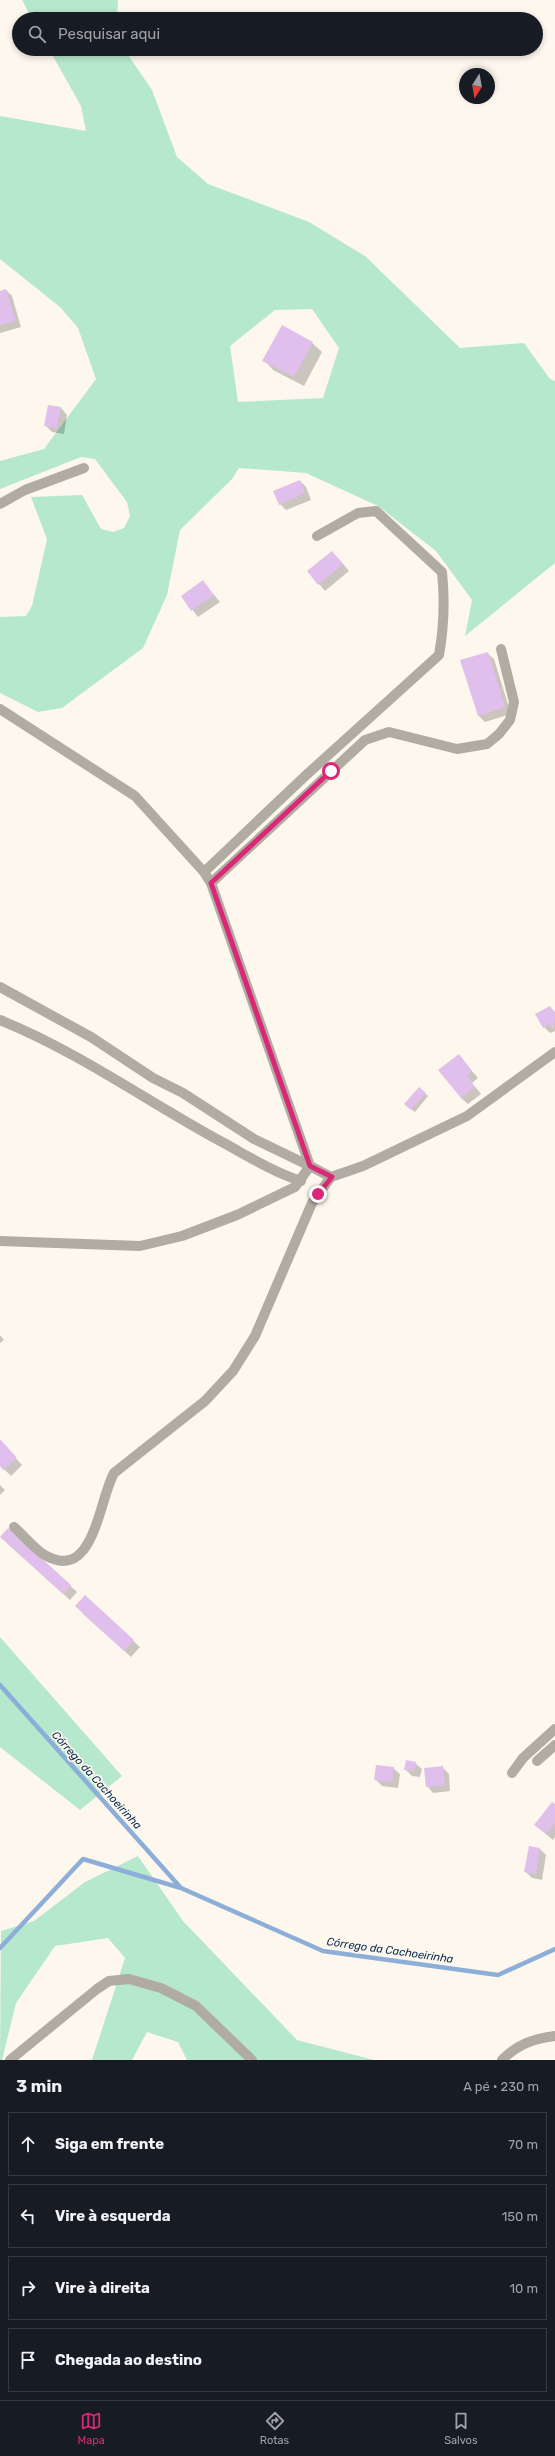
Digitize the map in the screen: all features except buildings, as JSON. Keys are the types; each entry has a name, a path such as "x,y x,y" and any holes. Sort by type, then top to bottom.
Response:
{"street":[{"path":"0,504 25,490 84,468"},
{"path":"204,872 304,777 439,655 444,630 445,603 442,572 376,511 358,513 317,536"},
{"path":"211,883 365,740 389,732 464,748 487,744 495,738 510,720 514,702 502,649"},
{"path":"0,709 135,796 204,872 211,883 310,1166"},
{"path":"0,988 91,1037 153,1078 183,1093 254,1139 332,1177"},
{"path":"0,1020 81,1059 206,1133 282,1175 301,1181"},
{"path":"14,1527 43,1553 55,1560 64,1562 74,1560 81,1555 89,1544 107,1486 114,1473 205,1401 233,1371 255,1336 312,1202 332,1177 363,1166 467,1116 555,1052"},
{"path":"0,1240 140,1246 182,1236 237,1215 295,1187 301,1181 310,1166"},
{"path":"512,1773 524,1758 555,1729"},
{"path":"537,1761 555,1746"},
{"path":"10,2060 96,1989 109,1981 129,1979 161,1988 196,2006 252,2060"},
{"path":"502,2060 514,2049 528,2041 555,2036"}],"green space":[{"path":"22,0 118,0 117,12 28,12"},
{"path":"53,56 129,56 152,90 177,157 208,184 309,222 365,256 460,348 524,343 550,379 555,381 555,563 465,636 472,600 436,551 378,506 306,473 239,468 232,479 180,530 167,595 143,648 62,708 38,712 0,693 0,617 26,616 32,606 47,539 31,497 82,495 101,529 113,532 124,528 130,516 127,502 95,459 81,457 0,489 0,461 44,449 96,379 78,328 60,307 0,259 0,116 86,131 81,106","holes":["312,309 339,348 323,398 238,402 230,346 275,310"]},
{"path":"0,1637 122,1776 80,1810 0,1747"},
{"path":"138,1856 183,1921 297,2040 374,2060 187,2060 178,2042 147,2032 132,2060 92,2060 125,1958 108,1938 55,1946 16,2003 2,2060 0,2060 1,1931 34,1921 85,1882"}],"waterway":[{"name":"Córrego da Cachoeirinha","path":"0,1685 181,1888"},
{"name":"Córrego da Cachoeirinha","path":"0,1948 83,1859 181,1888 323,1951 498,1975 555,1949"}],"route":[{"path":"318,1194 332,1177 310,1166 211,883 331,771"}]}
